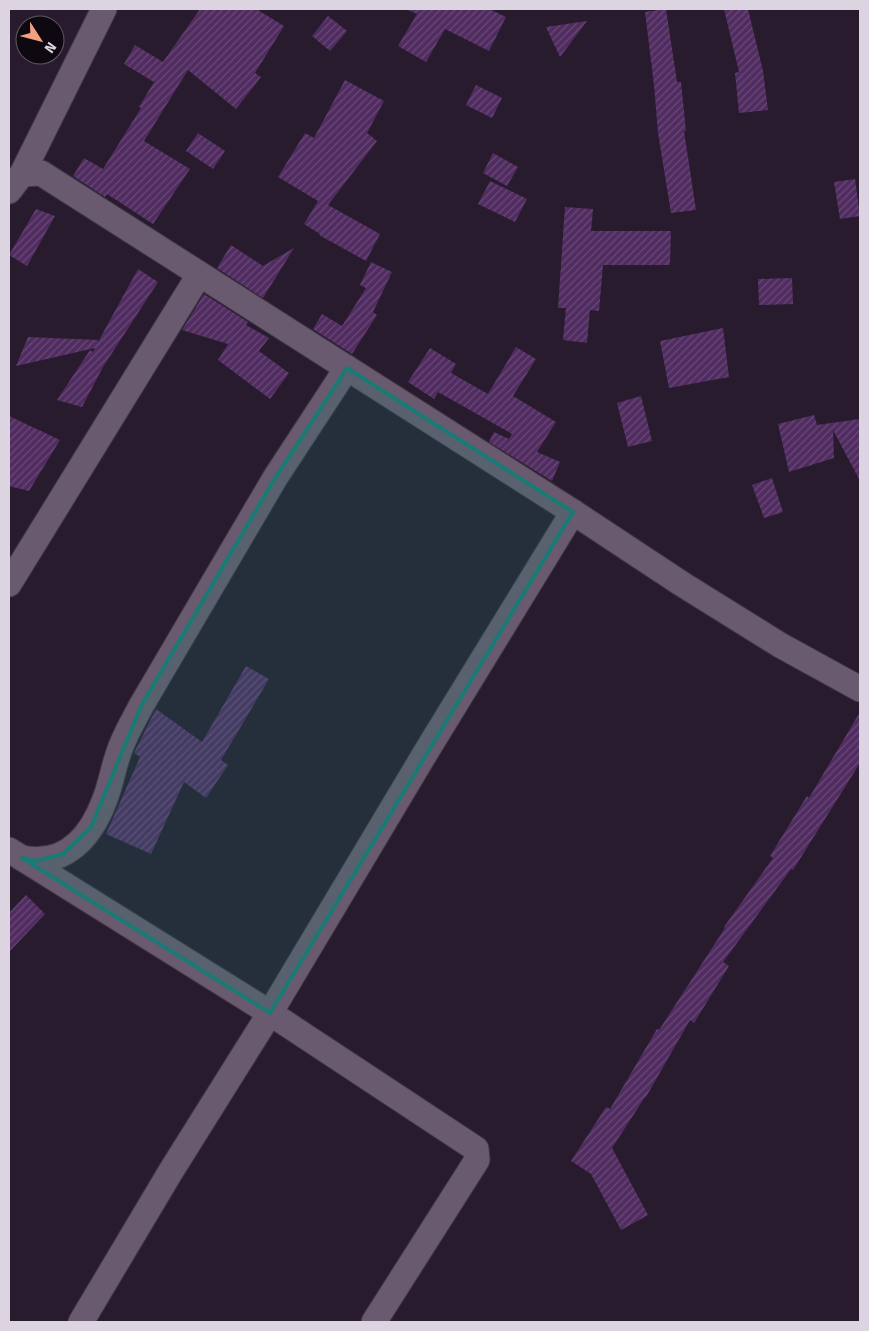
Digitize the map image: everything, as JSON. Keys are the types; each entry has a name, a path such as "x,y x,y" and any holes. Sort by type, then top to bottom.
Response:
{"street":[{"path":"15,183 104,9"},
{"path":"15,183 41,173 573,512 682,584 780,645 860,689"},
{"path":"9,584 199,275"},
{"path":"15,854 36,861 48,860 63,854 76,844 90,827 104,801 122,744 141,706 275,478 347,368"},
{"path":"81,1322 573,512"},
{"path":"15,854 270,1013 476,1149 478,1160 374,1322"}],"highlighted area":[{"path":"347,368 573,512 270,1013 22,858 36,861 63,854 91,827 141,706 275,478"}],"building":[{"path":"200,9 256,9 284,26 255,73 261,77 236,109 188,70 144,141 190,169 153,224 107,194 105,197 73,176 84,158 103,169 141,108 139,107 154,82 124,64 135,45 163,62"},
{"path":"406,9 489,9 506,17 489,51 445,29 426,62 398,46 417,14"},
{"path":"666,9 677,82 681,82 686,131 684,131 696,210 671,213 658,133 645,12"},
{"path":"724,9 748,9 763,71 768,110 739,113 735,73 739,72"},
{"path":"328,16 347,31 330,51 312,36"},
{"path":"587,21 560,57 546,27"},
{"path":"345,80 384,101 367,133 377,141 328,205 380,234 366,261 319,235 304,224 318,201 278,177 305,133 314,138"},
{"path":"476,85 502,98 492,118 466,105"},
{"path":"198,133 225,151 213,169 186,151"},
{"path":"493,153 518,167 507,186 483,173"},
{"path":"855,179 860,216 840,219 834,182"},
{"path":"490,181 527,199 515,222 478,204"},
{"path":"565,207 593,209 591,231 671,231 670,265 603,265 599,311 590,310 587,343 563,340 566,308 558,308"},
{"path":"36,209 55,216 27,266 9,255"},
{"path":"231,245 263,266 294,248 263,298 217,268"},
{"path":"371,262 392,272 373,312 377,315 352,354 313,329 322,314 342,326 366,288 360,285"},
{"path":"138,269 158,282 103,367 82,407 57,400 90,350 93,352 95,348 16,366 28,337 98,340 98,342"},
{"path":"792,278 793,304 759,305 758,279"},
{"path":"204,294 248,322 246,325 269,338 259,351 289,373 270,399 218,360 228,344 182,330"},
{"path":"723,328 729,377 669,388 660,341"},
{"path":"516,347 536,359 513,396 556,422 537,452 560,462 552,481 489,442 494,432 509,439 512,434 438,392 434,399 408,382 430,348 456,364 451,373 488,394"},
{"path":"641,396 652,441 628,447 617,403"},
{"path":"814,415 817,425 860,419 860,481 833,430 834,458 789,472 778,424"},
{"path":"9,416 60,440 29,491 9,486"},
{"path":"772,478 783,512 764,518 752,485"},
{"path":"246,666 269,679 221,760 228,765 206,798 184,782 151,854 106,834 140,757 134,753 156,709 202,742"},
{"path":"860,712 860,763 793,870 791,869 723,962 729,966 694,1023 690,1020 646,1097 612,1148 648,1215 621,1230 591,1174 571,1161 606,1107 610,1109 657,1029 659,1030 724,927 773,858 770,856 807,796 809,798"},
{"path":"26,895 45,914 9,952 9,913"}]}
